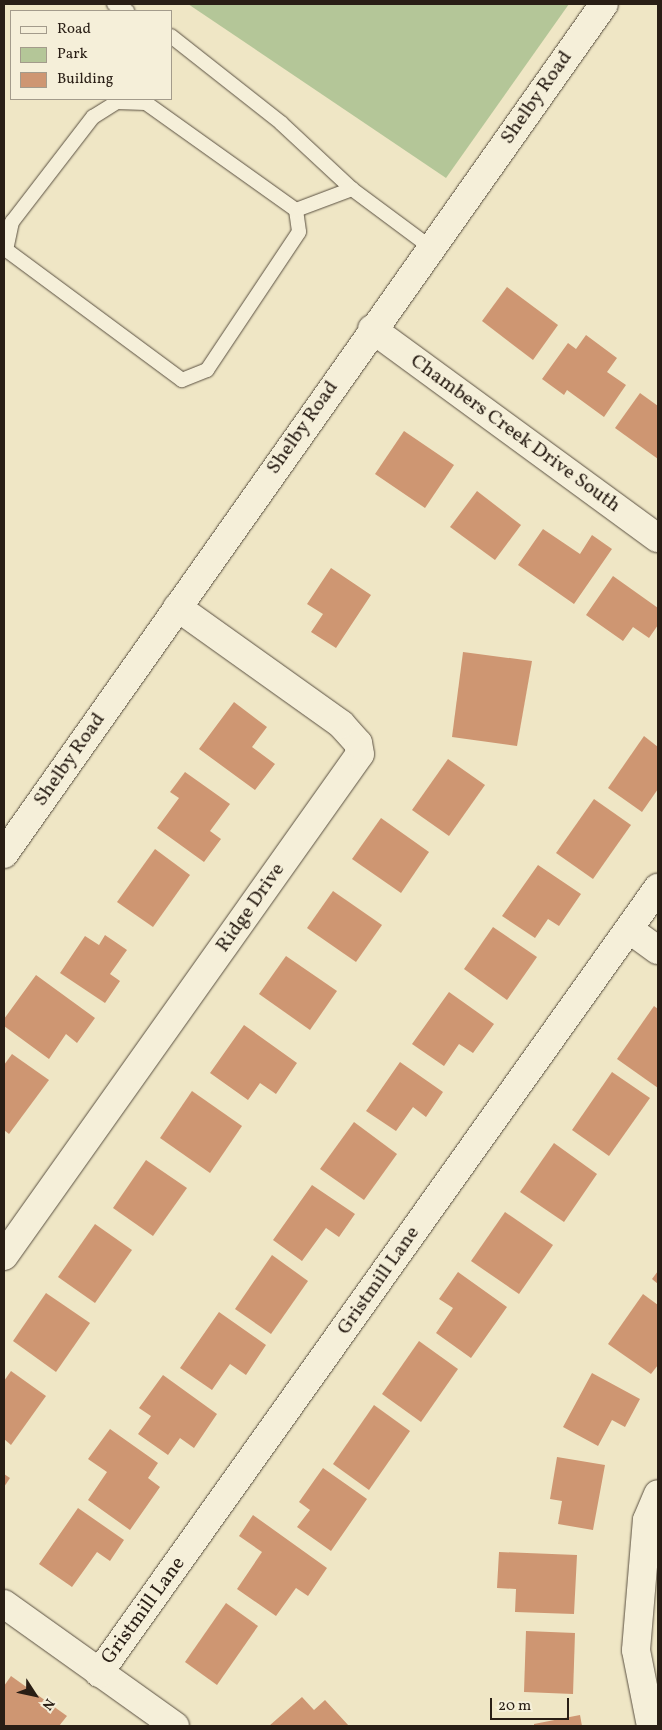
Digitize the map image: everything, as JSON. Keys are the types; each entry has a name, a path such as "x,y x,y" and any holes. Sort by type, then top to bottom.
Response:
{"street":[{"name":"Shelby Road","path":"4,854 372,329 604,4"},
{"name":"Chambers Creek Drive South","path":"372,329 658,538"},
{"name":"Ridge Drive","path":"4,1256 360,754 358,743 341,724 177,608"},
{"name":"Gristmill Lane","path":"99,1673 630,930 658,888"},
{"path":"630,930 658,950"},
{"path":"650,1726 636,1650 647,1520 658,1494"},
{"path":"4,1604 175,1726"}],"lane":[{"path":"114,4 125,10"},
{"path":"172,37 281,123 352,189 430,248"},
{"path":"117,102 146,103 296,210 299,232 207,370 182,380 6,250 12,222 93,116 117,102"},
{"path":"296,210 352,189"}],"green space":[{"path":"188,4 569,4 446,178"}],"building":[{"path":"507,287 558,325 533,360 482,321"},
{"path":"586,335 617,358 607,372 626,385 604,417 567,390 564,395 542,379 568,343 576,349"},
{"path":"640,393 658,406 658,459 615,428"},
{"path":"404,431 454,465 425,508 375,474"},
{"path":"477,491 521,525 495,560 450,527"},
{"path":"543,529 580,554 592,535 612,549 574,604 518,565"},
{"path":"331,568 371,595 336,648 311,632 323,614 307,604"},
{"path":"613,576 658,608 658,625 649,638 633,627 623,641 586,615"},
{"path":"463,652 532,661 517,746 452,737"},
{"path":"234,702 267,727 252,747 275,764 255,790 199,749"},
{"path":"644,736 658,747 658,789 642,812 608,788"},
{"path":"448,759 485,785 449,836 412,810"},
{"path":"185,772 230,804 210,831 221,839 204,862 157,828 179,798 170,792"},
{"path":"594,799 631,825 593,879 556,853"},
{"path":"381,818 429,852 401,893 352,859"},
{"path":"155,849 190,875 153,927 117,902"},
{"path":"538,865 581,894 559,926 548,919 535,938 502,916"},
{"path":"333,891 382,925 356,962 307,928"},
{"path":"493,927 537,957 507,1000 464,969"},
{"path":"105,935 127,950 110,974 120,981 105,1003 60,973 85,936 99,945"},
{"path":"286,956 337,991 310,1030 259,994"},
{"path":"36,975 95,1018 77,1043 66,1034 49,1059 4,1026 4,1019"},
{"path":"449,992 494,1024 473,1053 459,1044 444,1066 412,1044"},
{"path":"654,1006 658,1009 658,1088 617,1059"},
{"path":"244,1025 297,1063 276,1094 260,1083 248,1100 210,1073"},
{"path":"12,1054 49,1080 9,1134 4,1130 4,1065"},
{"path":"400,1062 443,1092 426,1117 413,1107 396,1131 366,1111"},
{"path":"612,1072 650,1098 609,1156 572,1130"},
{"path":"192,1091 242,1126 210,1173 160,1138"},
{"path":"354,1122 397,1154 364,1200 320,1169"},
{"path":"554,1143 597,1174 564,1222 520,1192"},
{"path":"146,1160 187,1188 153,1236 113,1208"},
{"path":"312,1185 355,1214 339,1237 326,1228 302,1261 273,1240"},
{"path":"505,1212 553,1245 519,1294 471,1261"},
{"path":"95,1224 132,1250 95,1303 58,1277"},
{"path":"272,1255 308,1281 271,1334 235,1309"},
{"path":"658,1271 658,1284 652,1279"},
{"path":"458,1272 507,1307 471,1358 436,1333 453,1308 439,1299"},
{"path":"46,1293 90,1323 56,1372 13,1341"},
{"path":"643,1294 658,1305 658,1365 651,1374 608,1344"},
{"path":"219,1312 266,1345 246,1375 230,1364 212,1390 180,1368"},
{"path":"419,1341 458,1369 421,1422 382,1394"},
{"path":"11,1371 46,1396 11,1445 4,1439 4,1381"},
{"path":"592,1373 640,1399 625,1427 612,1420 598,1446 563,1427"},
{"path":"163,1375 217,1414 194,1448 180,1438 168,1455 138,1434 151,1416 139,1408"},
{"path":"374,1405 410,1431 369,1490 333,1464"},
{"path":"110,1429 158,1463 148,1478 160,1487 130,1530 88,1500 107,1472 88,1459"},
{"path":"557,1457 605,1465 593,1530 558,1524 562,1501 550,1499"},
{"path":"323,1468 367,1499 331,1551 297,1527 310,1510 299,1502"},
{"path":"4,1474 10,1478 4,1487"},
{"path":"78,1508 124,1540 110,1561 97,1552 72,1587 39,1564"},
{"path":"253,1515 327,1568 308,1596 296,1588 276,1616 237,1589 262,1552 239,1536"},
{"path":"499,1552 577,1555 574,1614 515,1612 516,1589 497,1588"},
{"path":"226,1603 258,1626 217,1685 185,1662"},
{"path":"526,1631 575,1633 573,1694 524,1692"},
{"path":"11,1676 67,1716 59,1726 4,1726 4,1686"},
{"path":"302,1697 314,1710 325,1700 349,1726 269,1726"},
{"path":"580,1715 582,1726 534,1726 534,1724"}]}
